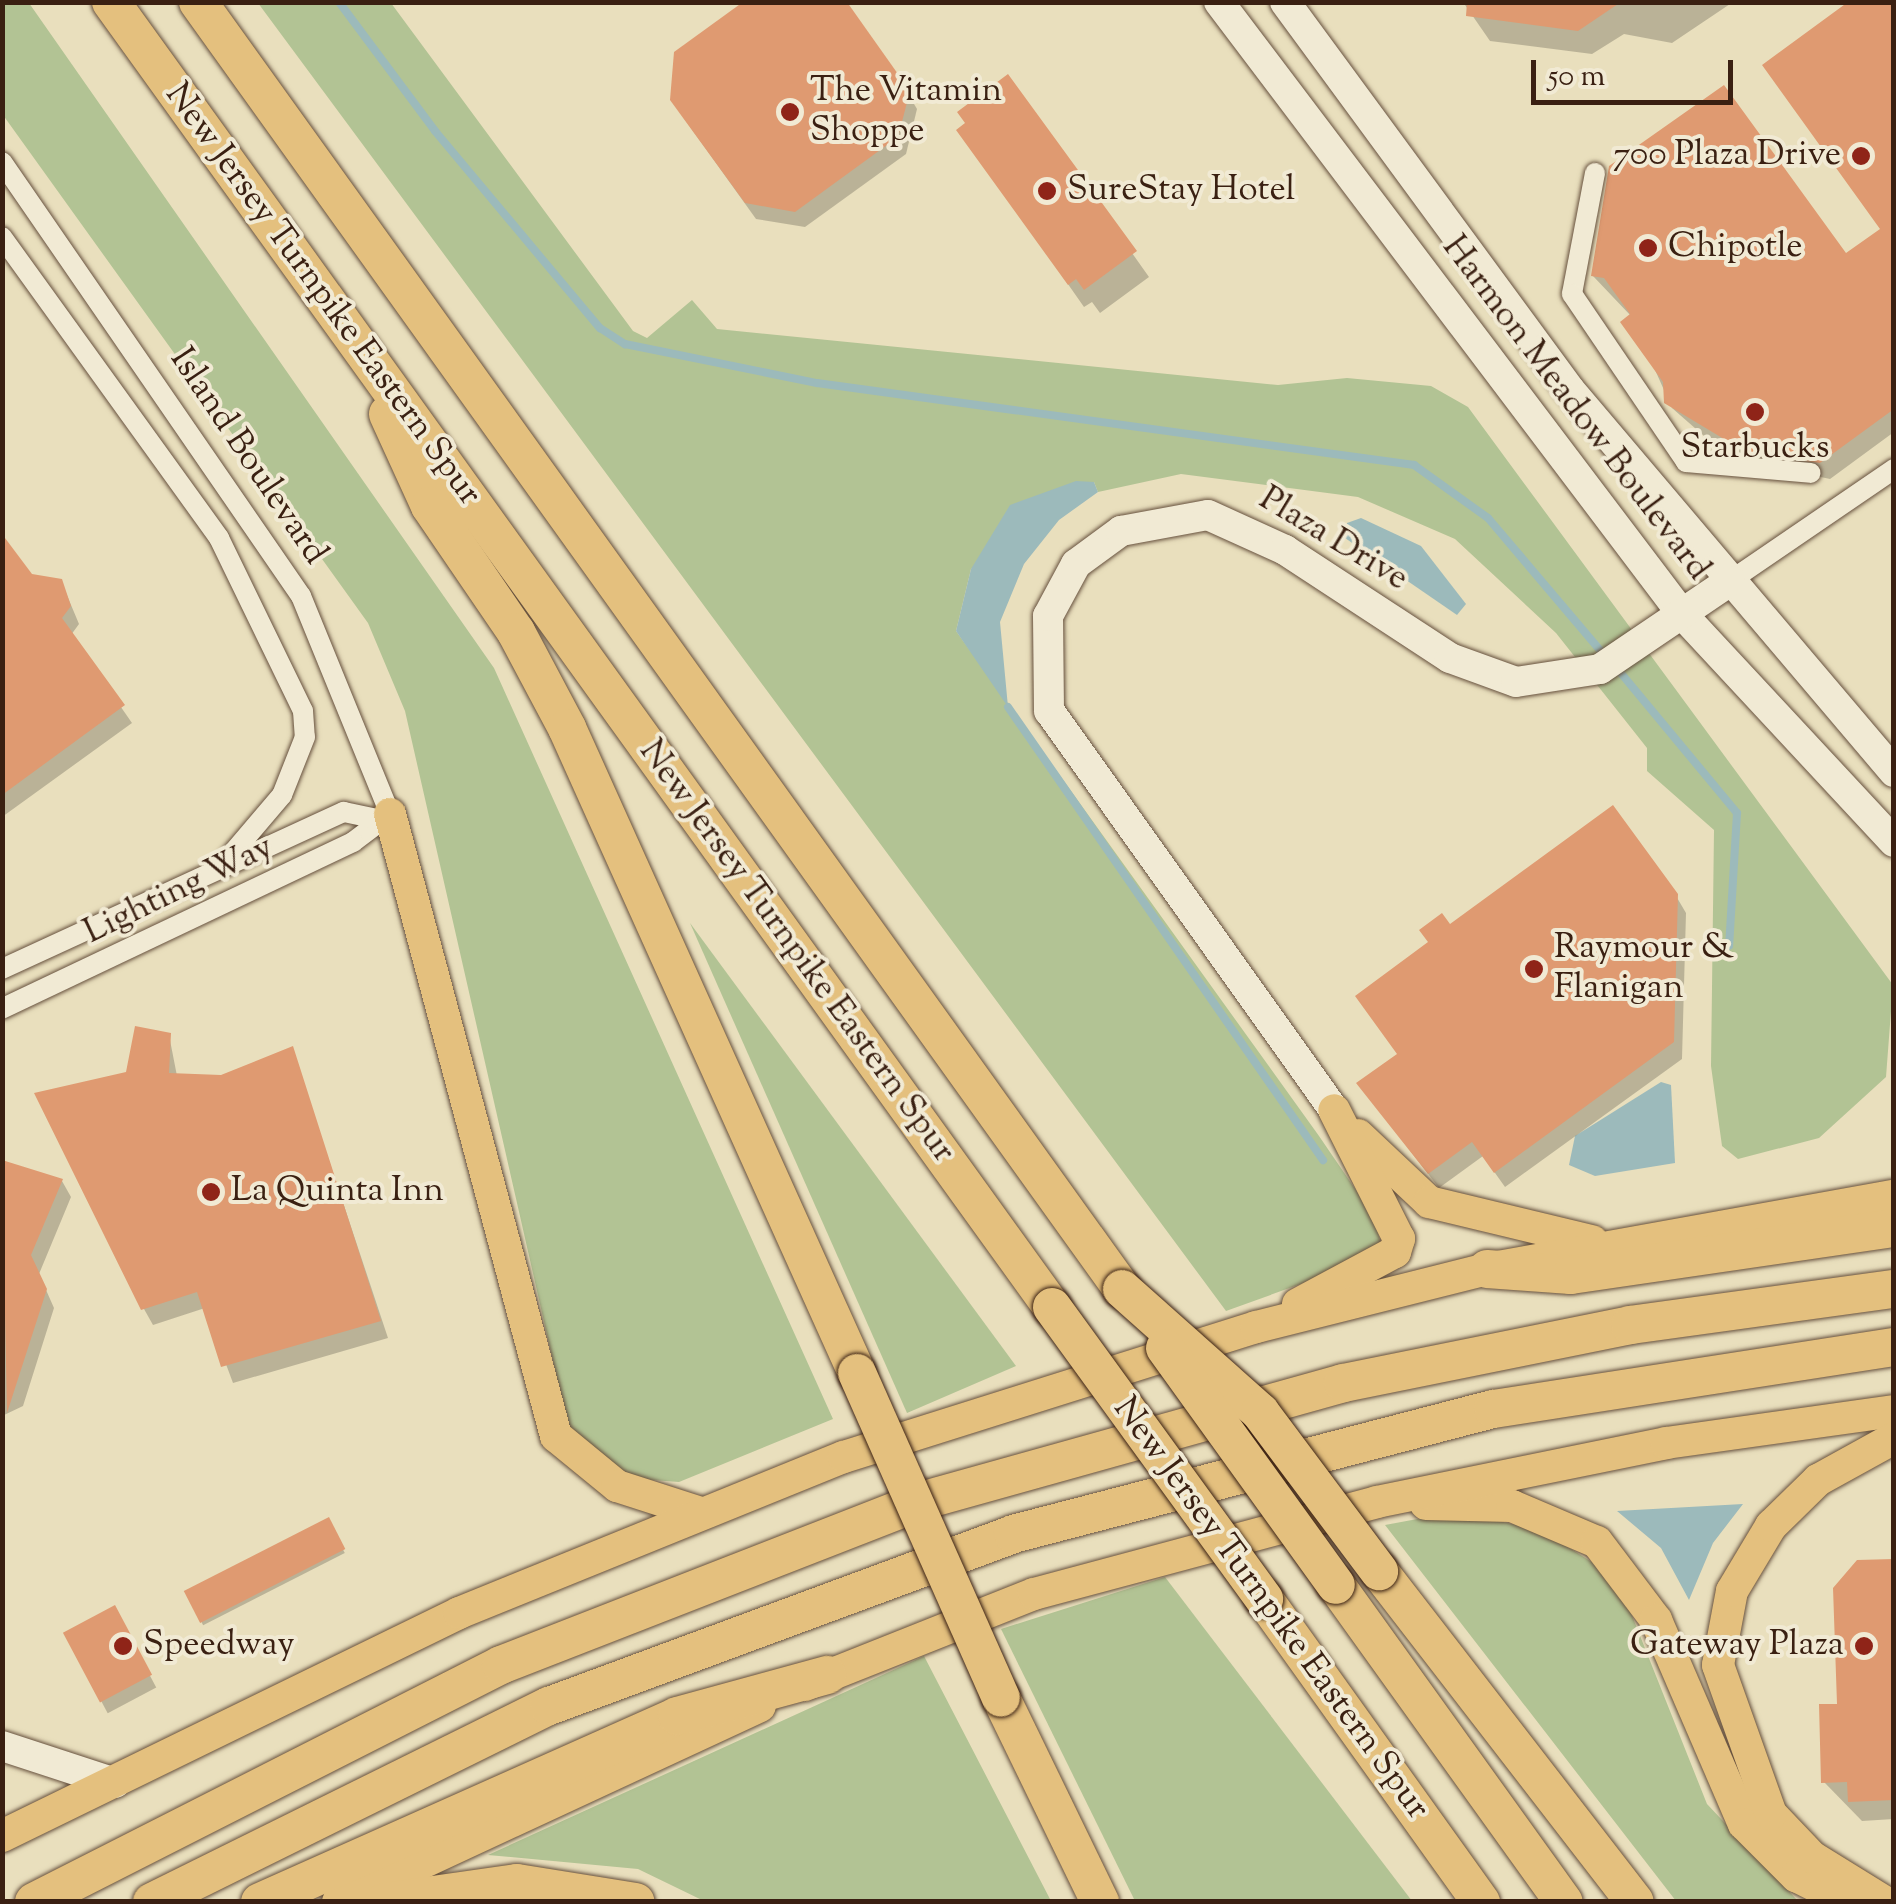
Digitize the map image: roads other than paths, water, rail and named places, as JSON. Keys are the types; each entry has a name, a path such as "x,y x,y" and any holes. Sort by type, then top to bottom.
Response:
{"highway":[{"name":"New Jersey Turnpike Eastern Spur","path":"111,2 1481,1902"},
{"name":"New Jersey Turnpike Eastern Spur","path":"198,2 1564,1902"},
{"path":"353,338 430,506 510,622 567,728 1001,1698 1100,1902"},
{"path":"1487,1269 1572,1275 1894,1228"},
{"path":"1122,1289 1260,1412 1635,1902"},
{"path":"34,1902 500,1665 921,1501 1361,1379 1630,1326 1894,1289"},
{"path":"152,1902 549,1706 995,1539 1493,1409 1894,1347"},
{"path":"260,1902 677,1716 827,1675"},
{"path":"384,1902 517,1883 635,1902"}],"main road":[{"path":"384,816 556,1436 599,1476 702,1512"},
{"path":"1334,1110 1429,1202 1598,1243"},
{"path":"1256,1327 1396,1252 1400,1225 1334,1110"},
{"path":"2,1836 459,1613 844,1457 1256,1327 1487,1269 1598,1243 1894,1196"},
{"path":"338,1902 827,1675 1034,1594 1377,1502 1666,1442 1894,1411"},
{"path":"1885,1902 1812,1857 1772,1814 1736,1736 1718,1666 1732,1591 1771,1526 1818,1480 1894,1438"},
{"path":"1377,1502 1512,1506 1597,1542 1656,1620 1744,1824 1796,1876 1848,1902"}],"street":[{"name":"Harmon Meadow Boulevard","path":"1219,2 1682,614 1894,842"},
{"name":"Harmon Meadow Boulevard","path":"1285,2 1570,390 1894,772"},
{"name":"Island Boulevard","path":"2,162 301,596 384,816"},
{"path":"1595,173 1572,294 1686,462 1811,473"},
{"name":"Island Boulevard","path":"2,237 219,538 303,710 305,737 282,795 225,862"},
{"name":"Plaza Drive","path":"1334,1110 1049,711 1042,648 1060,588 1121,531 1208,515 1285,550 1492,678 1573,678 1647,637 1894,469"},
{"name":"Lighting Way","path":"2,970 225,862 344,812 384,816"},
{"name":"Lighting Way","path":"2,1009 353,842 384,816"},
{"path":"2,1746 115,1783"}],"water":[{"path":"1076,481 1094,482 1098,492 1059,520 1024,564 1000,622 1008,707 956,631 971,569 1010,505"},
{"path":"1361,518 1421,546 1466,604 1457,615 1345,538 1347,523"},
{"path":"1661,1082 1671,1085 1675,1163 1595,1176 1569,1165 1575,1136"},
{"path":"1743,1504 1713,1543 1689,1600 1661,1548 1617,1511"}],"waterway":[{"path":"339,2 435,131 600,328 625,344 817,383 1414,465 1488,518 1605,656"},
{"path":"1615,666 1737,813 1729,946"},
{"path":"1008,707 1323,1160"}],"place":[{"name":"The Vitamin Shoppe","path":"790,112"},
{"name":"700 Plaza Drive","path":"1861,156"},
{"name":"SureStay Hotel","path":"1047,191"},
{"name":"Chipotle","path":"1648,248"},
{"name":"Starbucks","path":"1755,412"},
{"name":"Raymour & Flanigan","path":"1534,969"},
{"name":"La Quinta Inn","path":"211,1192"},
{"name":"Speedway","path":"123,1646"},
{"name":"Gateway Plaza","path":"1864,1646"}]}
